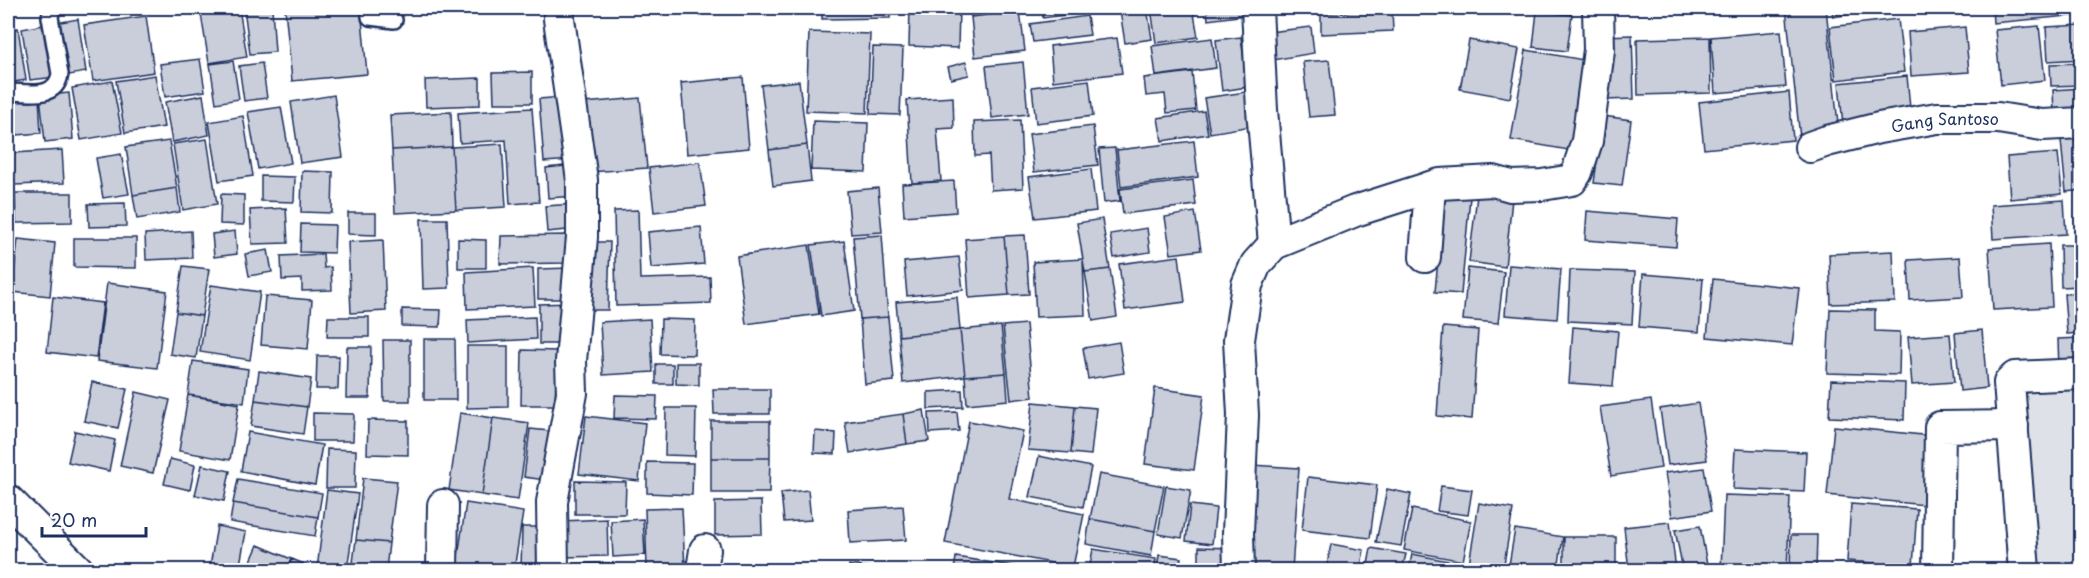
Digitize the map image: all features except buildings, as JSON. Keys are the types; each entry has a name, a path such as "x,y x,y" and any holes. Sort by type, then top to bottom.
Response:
{"street":[{"path":"553,570 552,502 572,393 571,361 582,237 582,180 559,8"},
{"path":"1257,8 1262,110 1274,244"},
{"path":"1239,570 1238,533 1243,416 1239,340 1247,285 1256,264 1274,244 1355,211 1440,184 1493,181 1511,186 1542,185 1572,180 1587,141 1599,50 1598,8"},
{"name":"Gang Santoso","path":"1810,147 1879,128 1937,118 1998,118 2042,125 2082,123"},
{"path":"1425,257 1430,187"},
{"path":"2024,570 2010,380 2015,377 2082,374"},
{"path":"1938,570 1940,428 2013,426"},
{"path":"8,500 78,570"},
{"path":"442,570 443,505"}],"lane":[{"path":"8,92 51,91 59,83 60,74 51,17 52,8"},
{"path":"369,8 370,17 394,20"}],"shaded area":[{"path":"8,120 10,120 9,348 8,347"},
{"path":"2081,369 2081,570 2007,570 1997,374"}]}
